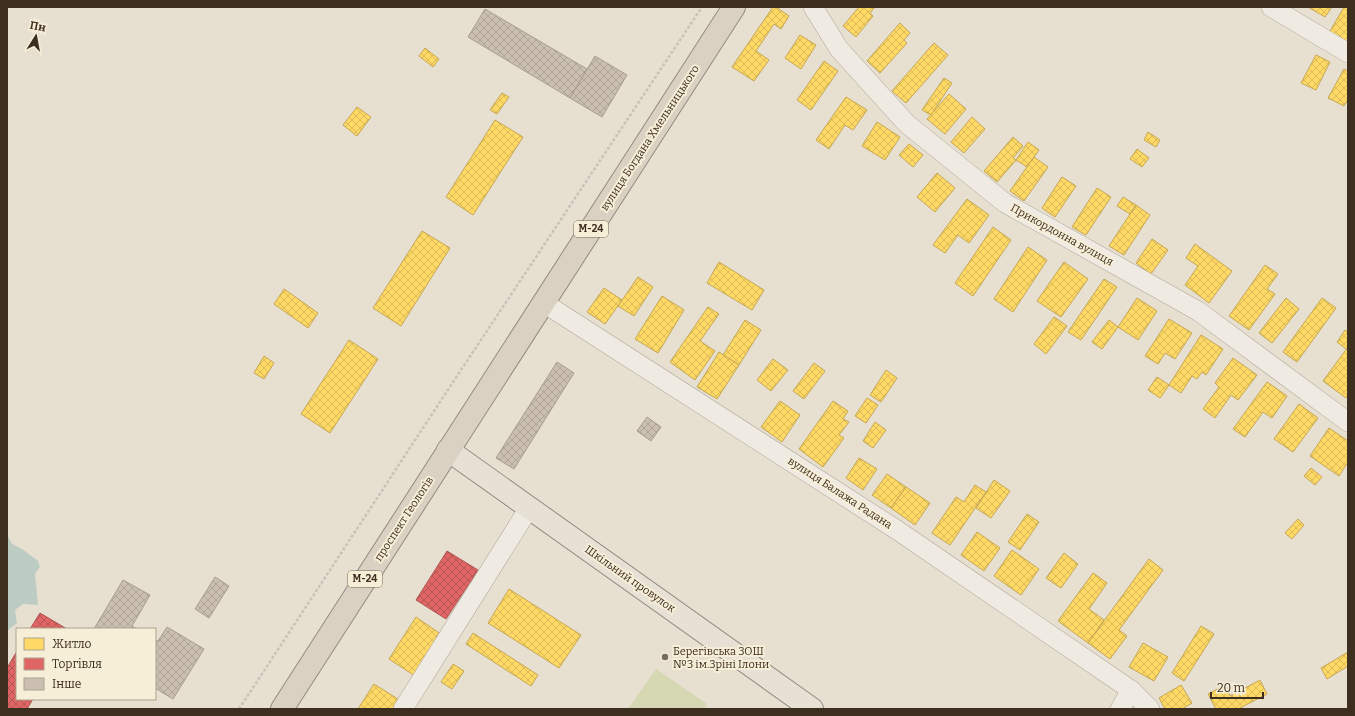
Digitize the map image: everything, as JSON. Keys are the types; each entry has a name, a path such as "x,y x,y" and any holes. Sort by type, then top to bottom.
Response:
{"highway":[{"name":"вулиця Богдана Хмельницького","path":"448,450 734,7"},
{"name":"проспект Геологів","path":"282,709 448,450"}],"main road":[{"name":"Шкільний провулок","path":"448,450 812,709"}],"street":[{"name":"Прикордонна вулиця","path":"813,7 839,49 907,124 1005,203 1198,311 1348,422"},
{"path":"1271,7 1348,53"},
{"name":"вулиця Балажа Радана","path":"544,303 897,530 1131,690 1150,709"},
{"path":"403,709 530,508"},
{"path":"1120,709 1131,690"}],"path":[{"path":"239,709 452,383 702,7"}],"green space":[{"path":"656,669 707,704 704,709 628,709"}],"shaded area":[{"path":"7,534 12,544 22,549 38,561 40,567 35,574 38,605 23,604 15,610 17,623 7,631"}],"building: Житло":[{"path":"773,7 776,7 789,16 781,29 774,24 756,51 769,60 754,81 732,67"},
{"path":"859,7 875,7 870,13 873,16 856,37 843,26"},
{"path":"1308,7 1332,7 1325,17"},
{"path":"1344,7 1348,7 1348,44 1329,33"},
{"path":"900,23 910,33 904,40 907,43 880,73 867,61"},
{"path":"800,35 816,45 801,69 785,58"},
{"path":"934,43 948,55 906,103 892,91"},
{"path":"425,48 439,59 433,67 419,56"},
{"path":"1316,55 1330,62 1316,90 1301,83"},
{"path":"824,61 838,71 811,110 797,100"},
{"path":"1344,69 1348,71 1348,99 1344,106 1328,98"},
{"path":"944,78 952,83 931,115 922,110"},
{"path":"502,93 509,97 497,114 490,110"},
{"path":"949,94 966,109 945,134 927,119"},
{"path":"846,97 867,110 853,130 845,125 829,149 816,140"},
{"path":"357,107 371,117 357,136 343,125"},
{"path":"972,117 985,129 964,153 951,142"},
{"path":"495,120 523,137 473,215 446,197"},
{"path":"877,122 900,137 885,160 862,146"},
{"path":"1148,132 1160,140 1156,147 1144,140"},
{"path":"1013,137 1023,146 1013,158 1016,160 997,182 984,171"},
{"path":"1028,142 1039,150 1027,167 1016,160"},
{"path":"909,144 923,155 913,167 899,155"},
{"path":"1137,149 1149,158 1142,167 1130,159"},
{"path":"1034,157 1048,167 1024,201 1010,191"},
{"path":"937,173 955,188 935,212 917,197"},
{"path":"1062,177 1076,186 1055,217 1042,208"},
{"path":"1097,188 1111,197 1086,235 1072,227"},
{"path":"1123,197 1136,205 1130,214 1117,206"},
{"path":"967,199 989,215 969,243 958,235 945,253 933,245"},
{"path":"1136,205 1150,215 1124,255 1109,246"},
{"path":"993,227 1011,240 973,296 955,283"},
{"path":"422,231 450,248 401,326 373,308"},
{"path":"1152,239 1168,250 1151,274 1136,263"},
{"path":"1195,244 1232,271 1209,303 1185,285 1198,266 1186,258"},
{"path":"1028,247 1047,260 1013,312 994,299"},
{"path":"719,262 764,290 752,310 707,283"},
{"path":"1064,262 1088,279 1061,317 1037,301"},
{"path":"1265,265 1278,274 1267,289 1275,294 1249,330 1229,316"},
{"path":"638,277 653,287 634,316 618,306"},
{"path":"1104,279 1117,287 1081,340 1068,332"},
{"path":"604,288 622,300 605,324 587,312"},
{"path":"284,289 318,313 308,328 274,304"},
{"path":"662,296 684,310 658,353 635,339"},
{"path":"1137,298 1157,311 1138,340 1118,327"},
{"path":"1286,298 1299,309 1272,343 1259,333"},
{"path":"1322,298 1336,308 1297,362 1283,352"},
{"path":"708,307 719,314 700,341 715,351 695,380 670,362"},
{"path":"1054,317 1067,326 1046,354 1034,344"},
{"path":"1169,319 1192,333 1175,359 1165,353 1158,364 1145,356"},
{"path":"745,320 761,330 739,365 723,355"},
{"path":"1109,320 1118,327 1102,349 1092,342"},
{"path":"1345,330 1348,332 1348,347 1346,349 1337,342"},
{"path":"1201,335 1223,349 1206,375 1202,372 1197,379 1192,376 1181,393 1169,385"},
{"path":"349,340 378,359 330,433 301,414"},
{"path":"1348,347 1348,395 1346,398 1323,381"},
{"path":"719,352 739,365 717,399 697,387"},
{"path":"264,356 274,363 264,379 254,373"},
{"path":"1233,358 1257,375 1238,400 1231,395 1215,418 1203,409 1219,387 1215,383"},
{"path":"773,359 788,370 771,391 757,380"},
{"path":"814,363 825,371 804,399 793,391"},
{"path":"886,370 897,378 881,402 870,395"},
{"path":"1157,377 1169,385 1160,398 1148,390"},
{"path":"1267,382 1287,396 1272,418 1263,412 1245,437 1233,429"},
{"path":"867,398 878,405 866,423 855,416"},
{"path":"780,401 800,415 782,442 761,427"},
{"path":"833,401 848,411 843,419 849,422 839,435 844,438 823,467 799,449"},
{"path":"1299,404 1318,418 1293,452 1274,439"},
{"path":"875,422 886,430 873,448 863,441"},
{"path":"1329,428 1348,441 1348,462 1339,476 1310,456"},
{"path":"859,458 877,469 863,490 846,478"},
{"path":"1311,468 1322,477 1315,485 1304,476"},
{"path":"887,474 906,487 891,508 872,495"},
{"path":"994,480 1010,491 991,518 976,508"},
{"path":"975,485 986,492 950,545 932,533 956,497 964,502"},
{"path":"906,487 930,503 915,525 891,508"},
{"path":"1027,514 1039,522 1020,550 1008,542"},
{"path":"1298,519 1304,525 1292,539 1285,533"},
{"path":"977,532 1000,548 984,571 961,555"},
{"path":"1012,550 1039,569 1021,595 994,576"},
{"path":"1064,553 1078,564 1061,588 1046,578"},
{"path":"1149,559 1163,570 1119,630 1127,636 1110,659 1088,643"},
{"path":"1093,573 1107,583 1089,609 1104,620 1088,643 1058,621"},
{"path":"509,589 581,635 559,668 488,623"},
{"path":"416,617 442,635 415,676 389,659"},
{"path":"1201,626 1214,634 1184,681 1172,673"},
{"path":"473,633 538,675 531,686 466,644"},
{"path":"1143,643 1168,657 1154,681 1129,667"},
{"path":"1348,652 1348,666 1327,679 1321,668"},
{"path":"453,664 464,671 452,689 441,682"},
{"path":"1260,680 1267,694 1238,709 1216,709 1208,694 1225,685 1230,696"},
{"path":"374,684 401,701 396,709 358,709"},
{"path":"1181,685 1192,703 1182,709 1165,709 1159,698"}],"building: Торгівля":[{"path":"447,551 478,570 446,619 416,600"},
{"path":"40,613 65,628 31,628"},
{"path":"16,653 16,700 32,700 27,709 7,709 7,668"}],"building: Інше":[{"path":"485,9 587,69 570,98 468,37"},
{"path":"595,56 627,75 602,117 570,98"},
{"path":"557,362 574,373 514,469 496,458"},
{"path":"647,417 661,427 651,441 637,431"},
{"path":"215,577 229,586 209,618 195,609"},
{"path":"123,580 150,595 132,626 135,628 95,628"},
{"path":"167,627 204,649 173,699 156,689 156,640 158,641"}],"place":[{"name":"Берегівська ЗОШ №3 ім.Зріні Ілони","path":"665,657"}]}
